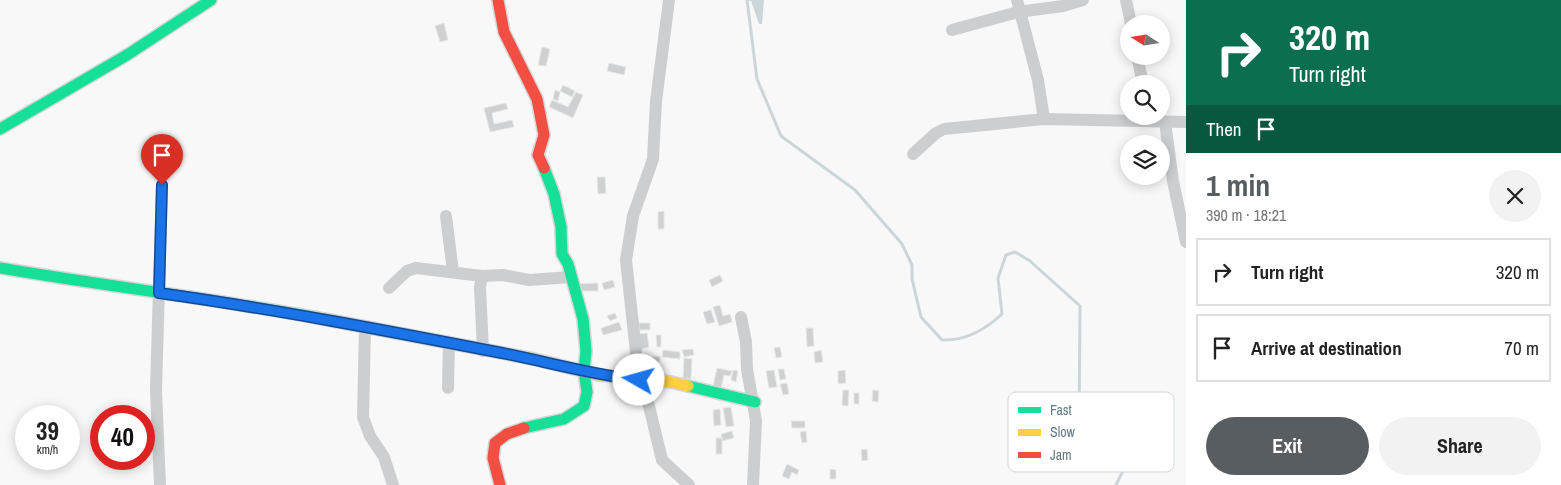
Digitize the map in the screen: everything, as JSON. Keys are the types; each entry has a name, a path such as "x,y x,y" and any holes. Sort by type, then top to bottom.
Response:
{"street":[{"path":"0,129 127,55 211,0"},
{"path":"498,0 504,32 537,99 540,110 544,134 538,154 554,194 561,227 562,254 571,277 585,334 584,371 587,392 584,406 566,419 510,433 495,442 495,466 500,485"},
{"path":"669,0 656,101 653,159 633,216 626,251 639,380 650,406 662,460 689,485"},
{"path":"952,30 1017,6 1063,6 1083,0"},
{"path":"1126,0 1128,15"},
{"path":"1017,6 1038,80 1044,119"},
{"path":"913,154 936,132 944,129 1044,119 1120,118"},
{"path":"1170,122 1186,122"},
{"path":"1165,125 1173,181 1186,242"},
{"path":"160,485 156,390 162,185"},
{"path":"446,216 454,272"},
{"path":"0,268 202,298 449,343 584,371 639,380 658,379 755,402"},
{"path":"389,288 411,268 482,276 503,275 529,280 571,277"},
{"path":"482,276 480,287 483,351"},
{"path":"741,317 746,342 750,388 755,402 753,485"},
{"path":"365,328 363,417 370,436 384,457 393,485"},
{"path":"448,388 449,343"}],"shaded area":[{"path":"745,0 764,0 762,24 759,24 751,1"}],"building":[{"path":"444,23 448,40 440,42 435,26"},
{"path":"542,47 550,49 546,66 538,65"},
{"path":"609,63 626,67 624,75 607,71"},
{"path":"563,85 575,91 572,97 560,91"},
{"path":"555,90 560,92 558,101 553,99"},
{"path":"576,92 583,95 573,118 549,107 552,100 568,107"},
{"path":"506,103 508,109 492,113 494,124 512,120 514,127 490,132 484,108"},
{"path":"597,177 605,177 606,193 598,194"},
{"path":"664,211 664,229 658,229 658,212"},
{"path":"720,275 723,281 712,287 709,280"},
{"path":"613,280 615,287 604,290 602,283"},
{"path":"598,283 598,291 577,291 577,284"},
{"path":"720,305 723,316 730,314 732,322 719,326 713,307"},
{"path":"711,310 715,322 707,324 703,312"},
{"path":"615,313 617,318 610,321 607,316"},
{"path":"619,322 622,330 603,335 601,328"},
{"path":"639,323 650,323 650,330 639,330"},
{"path":"806,328 813,328 814,346 807,347"},
{"path":"647,333 649,347 641,349 639,334"},
{"path":"656,335 661,335 661,347 657,347"},
{"path":"780,347 782,357 776,358 774,348"},
{"path":"693,349 694,355 684,357 682,350"},
{"path":"663,350 680,352 680,359 662,357"},
{"path":"821,350 823,362 815,363 814,352"},
{"path":"660,356 660,362 651,363 650,357"},
{"path":"684,358 692,359 691,379 683,378"},
{"path":"717,368 732,371 730,376 724,375 721,388 713,387"},
{"path":"778,369 784,369 786,379 780,380"},
{"path":"733,370 738,371 736,382 731,380"},
{"path":"774,370 777,387 769,388 766,371"},
{"path":"845,370 846,383 838,384 838,371"},
{"path":"787,383 789,394 783,395 780,384"},
{"path":"843,390 849,390 848,406 842,405"},
{"path":"873,390 879,391 878,402 872,401"},
{"path":"854,393 859,393 859,404 854,404"},
{"path":"731,407 734,426 726,427 723,408"},
{"path":"720,409 721,425 714,426 713,410"},
{"path":"791,421 805,421 805,428 792,428"},
{"path":"732,431 734,438 722,441 721,434"},
{"path":"806,431 807,442 802,443 800,432"},
{"path":"716,438 722,438 722,454 716,454"},
{"path":"867,449 868,460 862,461 861,450"},
{"path":"787,464 799,470 797,475 792,472 789,479 782,476"},
{"path":"830,469 836,470 836,479 830,479"}],"waterway":[{"path":"747,0 757,79 781,136 855,190 902,244 912,265 912,279 921,317 942,340 959,339 982,330 1002,314 998,278 1006,255 1015,252 1030,261 1080,306 1079,392"},
{"path":"1116,485 1122,472"}],"traffic: fast":[{"path":"0,129 127,55 211,0"},
{"path":"524,428 564,419 584,406 587,392 584,371 586,351 583,319 568,264 562,254 561,227 554,194 544,168"},
{"path":"0,268 313,317"},
{"path":"688,386 755,402"}],"traffic: slow":[{"path":"313,317 534,359 599,375 671,382 688,386"}],"traffic: jam":[{"path":"498,0 504,32 537,99 544,135 538,155 544,168"},
{"path":"500,485 493,458 495,443 507,434 524,428"}],"route":[{"path":"162,185 159,293 202,298 324,320 534,359 599,375 639,380"}]}
